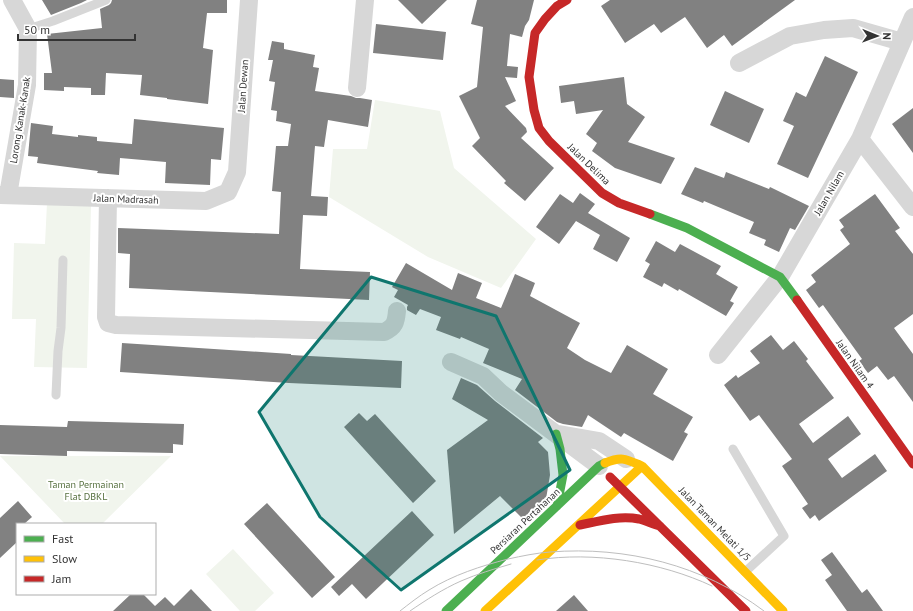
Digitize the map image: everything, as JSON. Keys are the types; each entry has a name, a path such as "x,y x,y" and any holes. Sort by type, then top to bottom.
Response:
{"main road":[{"name":"Jalan Delima","path":"567,0 557,6 535,33 530,77 534,110 539,128 549,141 602,192 618,203 687,228 780,277"},
{"name":"Jalan Nilam 4","path":"780,277 911,456"},
{"path":"556,434 560,449 563,475 557,506"},
{"name":"Jalan Taman Melati 1/5","path":"626,459 642,466 784,611"},
{"name":"Persiaran Pertahanan","path":"446,611 599,466 613,460 626,459"},
{"path":"599,466 746,611"},
{"path":"486,611 642,466"},
{"path":"579,525 609,518 623,518 638,519 661,526"}],"street":[{"name":"Jalan Dewan","path":"237,172 249,0"},
{"path":"357,88 365,0"},
{"name":"Lorong Kanak-Kanak","path":"4,195 27,84 28,29 17,1"},
{"name":"Jalan Nilam","path":"718,355 780,277 860,139 913,17"},
{"path":"739,63 790,36 824,30 853,28 902,42"},
{"path":"860,139 913,207"},
{"name":"Jalan Madrasah","path":"4,195 206,202 228,192 237,172"},
{"path":"108,198 106,317 108,323 116,325 384,332 393,326 396,320 397,311"},
{"path":"451,362 483,376 501,393 599,466"},
{"path":"556,434 599,441 626,459"}],"lane":[{"path":"28,29 53,21 106,0"},
{"path":"56,395 58,351 61,328 63,260"},
{"path":"733,449 784,536 745,572"}],"highlighted area":[{"path":"371,277 496,316 570,470 401,590 320,517 259,412"}],"green space":[{"path":"375,100 440,111 454,168 536,239 501,288 428,257 329,197 333,149 367,149"},
{"path":"47,203 91,206 87,368 34,367 36,319 12,319 14,243 45,244"},
{"name":"Taman Permainan Flat DBKL","path":"0,456 171,456 103,523 64,523"},
{"path":"233,549 274,593 255,611 240,611 206,574"}],"building":[{"path":"42,0 87,0 51,15"},
{"path":"112,0 227,0 227,13 207,13 203,48 213,50 208,104 140,95 142,75 106,73 105,95 91,95 91,88 64,87 64,91 44,90 44,73 52,73 47,34 102,28 100,9 109,5"},
{"path":"398,0 447,0 422,24"},
{"path":"477,0 534,0 529,20 525,26 522,37 510,34 507,66 518,67 517,78 505,77 516,101 505,106 526,128 527,132 521,138 554,168 525,201 504,183 506,181 472,146 480,138 459,96 477,87 483,27 471,24"},
{"path":"610,0 795,0 732,46 724,35 707,48 685,17 661,33 654,24 625,43 601,6"},
{"path":"376,24 446,32 443,60 373,53"},
{"path":"272,41 284,43 284,49 315,55 313,67 319,68 315,91 372,100 368,127 328,120 324,147 315,146 311,196 328,197 327,216 303,215 300,269 370,272 369,300 129,288 130,254 118,253 118,228 279,234 281,192 272,191 276,146 288,146 291,124 276,121 277,111 271,110 275,82 269,81 273,60 268,60"},
{"path":"825,56 858,72 808,178 777,164 794,126 783,121 796,92 806,97"},
{"path":"624,77 627,104 645,117 628,142 675,158 661,184 615,168 592,151 597,143 586,134 603,110 576,114 574,101 561,103 559,86"},
{"path":"0,79 14,80 14,98 0,97"},
{"path":"725,91 764,109 749,143 710,125"},
{"path":"913,108 913,153 892,124"},
{"path":"134,119 224,128 221,160 211,159 210,185 165,183 166,162 120,158 119,175 97,173 98,171 37,163 38,157 28,156 31,123 53,126 52,134 78,137 78,135 97,137 97,141 132,144"},
{"path":"695,167 724,178 726,172 769,189 770,187 809,206 795,230 790,228 779,252 764,245 766,240 749,233 754,222 704,201 703,203 681,194"},
{"path":"580,193 595,204 588,213 630,238 617,262 593,249 600,235 576,221 559,244 536,227 560,194 573,203"},
{"path":"875,194 900,228 895,231 913,254 913,314 894,328 913,354 913,402 894,376 888,380 877,366 868,373 859,361 862,359 823,305 819,308 806,290 816,282 811,275 850,244 840,230 844,227 839,220"},
{"path":"656,241 675,252 680,244 721,266 716,274 738,287 730,301 734,303 726,316 679,289 678,291 664,283 662,287 643,277 650,264 645,261"},
{"path":"406,263 452,290 458,273 482,283 476,298 501,308 515,274 535,283 530,296 580,323 567,348 585,360 611,373 627,345 668,369 653,394 693,417 684,432 688,434 673,461 624,433 621,437 588,415 582,427 557,422 515,390 522,379 483,363 489,349 461,337 460,339 436,330 441,317 420,309 416,315 407,310 408,305 394,297 398,290 392,287"},
{"path":"771,335 783,350 794,341 808,359 806,361 834,398 799,424 813,443 848,416 861,434 828,459 842,478 875,454 887,471 819,521 815,515 810,519 802,508 808,504 782,466 792,459 759,415 750,421 724,385 736,375 738,378 760,363 750,351"},
{"path":"122,343 402,361 401,388 289,383 120,372"},
{"path":"461,378 477,385 495,401 543,438 538,442 548,452 550,475 546,499 524,520 500,496 454,534 447,450 488,420 452,399"},
{"path":"359,413 367,421 375,414 436,481 413,503 344,427"},
{"path":"68,421 184,424 183,445 173,444 173,453 67,451 67,456 0,454 0,425 67,427"},
{"path":"18,501 32,517 25,523 16,523 16,543 0,558 0,518"},
{"path":"267,503 335,577 312,598 244,524"},
{"path":"412,511 434,535 366,599 352,584 339,596 331,587"},
{"path":"832,552 862,593 867,589 883,611 847,611 825,580 832,575 821,560"},
{"path":"191,589 212,611 113,611 130,595 144,595 155,606 165,597 174,606"},
{"path":"574,595 588,611 556,611"}],"tram line":[{"path":"400,611 438,585 457,575 477,568 508,559 534,554 579,551 607,552 663,562 716,582 740,595 764,611"},
{"path":"537,560 581,557 626,561 671,571 712,586"},
{"path":"410,611 461,581 511,564"}],"traffic: fast":[{"path":"650,214 687,228 780,277 797,300"},
{"path":"556,434 560,449 563,475 557,506"},
{"path":"446,611 599,466 605,463"}],"traffic: slow":[{"path":"605,463 624,459 642,466 783,611"},
{"path":"485,611 642,466"}],"traffic: jam":[{"path":"567,0 557,6 535,33 529,77 534,110 539,128 549,141 602,193 619,203 650,214"},
{"path":"797,300 913,464"},
{"path":"610,477 746,611"},
{"path":"580,525 610,519 632,518 660,526"}]}
